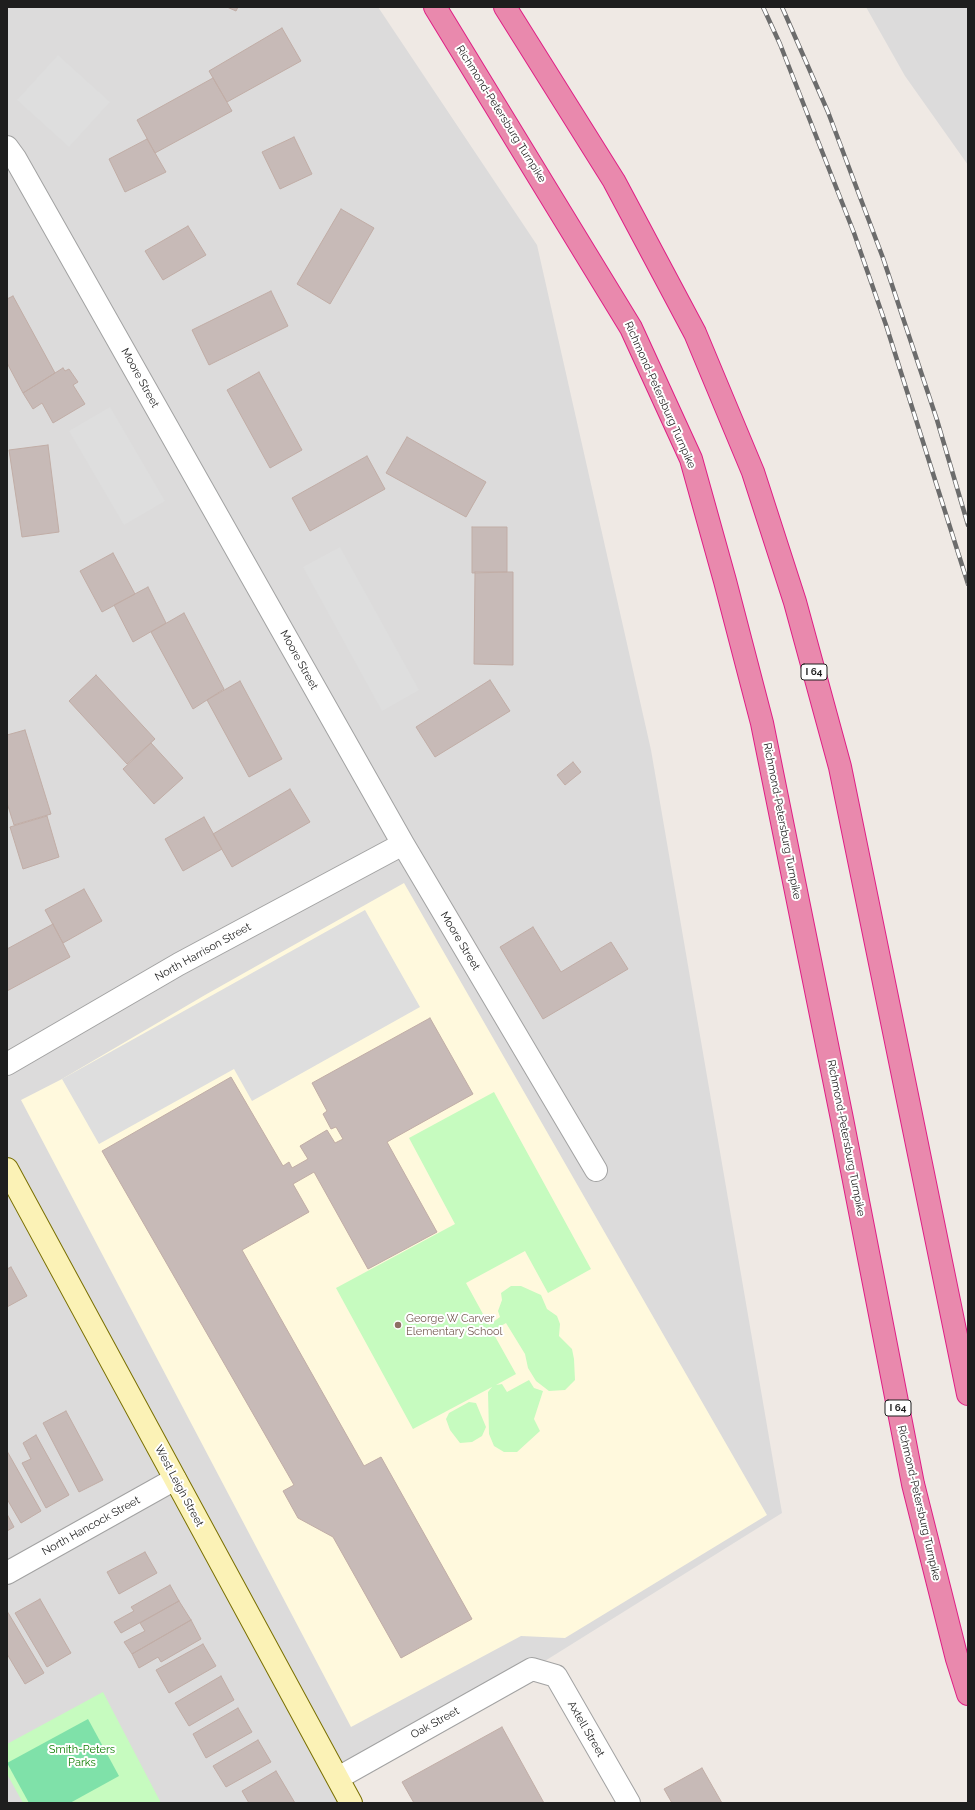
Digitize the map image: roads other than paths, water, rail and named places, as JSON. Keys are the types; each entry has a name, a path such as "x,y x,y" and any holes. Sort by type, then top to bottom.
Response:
{"highway":[{"name":"Richmond-Petersburg Turnpike","path":"435,7 631,328 691,459 725,580 762,723 842,1119 913,1484 957,1659 968,1694"},
{"name":"I 64","path":"505,7 614,181 696,333 753,472 795,602 840,767 968,1394"}],"main road":[{"name":"West Leigh Street","path":"7,1169 351,1803"}],"street":[{"name":"Moore Street","path":"7,148 19,164 403,844 596,1170"},
{"name":"North Harrison Street","path":"7,1064 179,964 403,844"},
{"name":"North Hancock Street","path":"7,1573 175,1479"},
{"name":"Oak Street","path":"338,1778 532,1669"},
{"name":"Axtell Street","path":"532,1669 556,1676 629,1803"}],"railway":[{"path":"763,7 780,44 854,233 886,325 968,584"},
{"path":"782,7 828,112 883,258 937,420 968,525"}],"place":[{"name":"George W Carver Elementary School","path":"398,1325"}],"park label":[{"name":"Smith-Peters Parks","path":"82,1756"}]}
